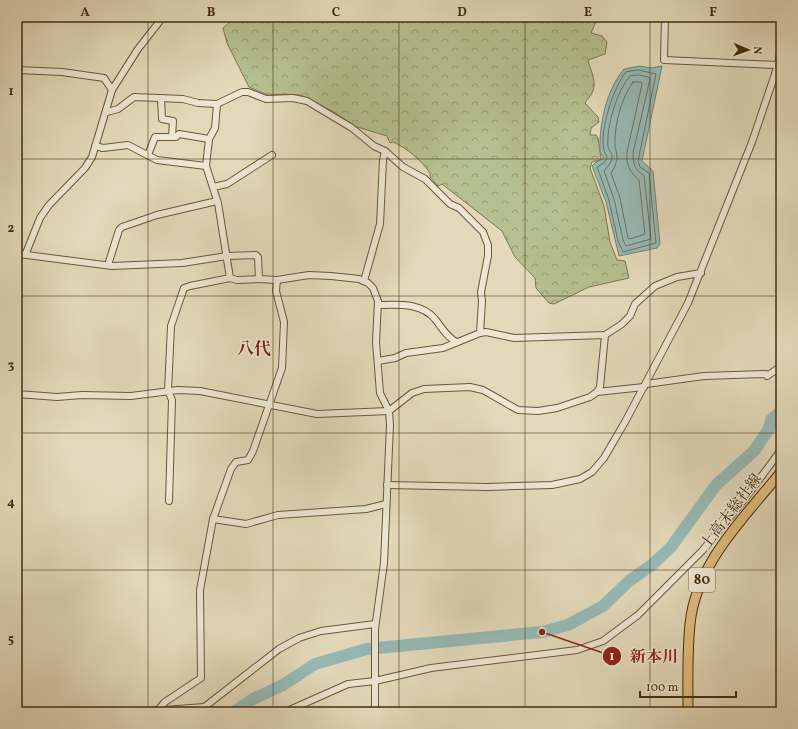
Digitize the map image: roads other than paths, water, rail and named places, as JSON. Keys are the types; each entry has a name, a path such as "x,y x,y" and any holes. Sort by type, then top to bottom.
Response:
{"main road":[{"name":"上高末総社線","path":"688,712 690,622 694,603 705,573 738,524 781,472"}],"street":[{"path":"26,253 40,218 49,205 85,168 92,157 107,112 112,90 138,49 163,17"},
{"path":"665,17 664,60 776,64"},
{"path":"387,485 537,487 574,482 592,472 604,458 645,385 688,303 752,142 774,77 776,64 780,53 781,39"},
{"path":"17,70 62,72 104,78 112,90"},
{"path":"107,112 118,109 134,97 183,99 198,103 217,104 242,92 254,93 266,99 299,98 352,128 374,146 385,151 404,167 425,179 450,204 459,208 483,232 488,245 488,256 481,292 482,301 480,333"},
{"path":"161,98 162,119 173,121 172,137"},
{"path":"217,104 215,128 209,138 206,166 217,201 230,278"},
{"path":"148,155 155,137 172,137 179,134 209,138"},
{"path":"96,146 104,148 128,145 166,162 206,166"},
{"path":"364,281 380,224 383,160 385,151"},
{"path":"213,186 227,184 272,155"},
{"path":"108,265 119,230 122,227 157,215 217,201"},
{"path":"17,270 18,251 39,257 108,265 182,263 227,256 256,255 258,257 260,279"},
{"path":"378,361 395,358 406,352 443,348 486,332 514,338 605,335 622,324 630,316 635,304 655,286 676,277 701,273"},
{"path":"168,501 172,400 168,391 171,326 184,288 230,278 237,280 277,280 309,275 364,281 374,288 378,305 376,342 380,393 389,411 384,563 375,626 375,712"},
{"path":"158,710 165,702 201,678 199,596 213,519 231,469 236,462 248,460 250,456 282,368 284,322 276,291 277,280"},
{"path":"378,305 399,304 420,309 434,317 449,338 456,342"},
{"path":"17,394 57,397 132,396 168,391 200,391 317,414 389,411 412,393 424,389 470,387 482,390 518,410 538,411 557,408 590,397 597,392 600,387 605,335"},
{"path":"597,392 704,376 766,374 767,376 780,367"},
{"path":"285,712 348,684 375,681 431,668 577,650 602,641 638,615 702,551 744,500 781,450"},
{"path":"213,519 246,524 278,515 366,509 386,504"},
{"path":"198,712 279,649 299,638 321,631 375,626"},
{"path":"138,712 204,707"}],"water":[{"path":"640,66 651,68 662,66 642,161 653,171 660,244 657,248 619,256 606,202 592,166 596,162 603,159 600,152 602,119 613,87 624,69"}],"waterway":[{"path":"234,712 253,699 283,685 315,664 367,649 542,632 568,625 603,606 629,581 653,564 671,547 716,485 754,451 769,429 771,420 781,411"}],"place":[{"name":"新本川","path":"542,632"}],"district":[{"name":"八代","path":"254,349"}]}
